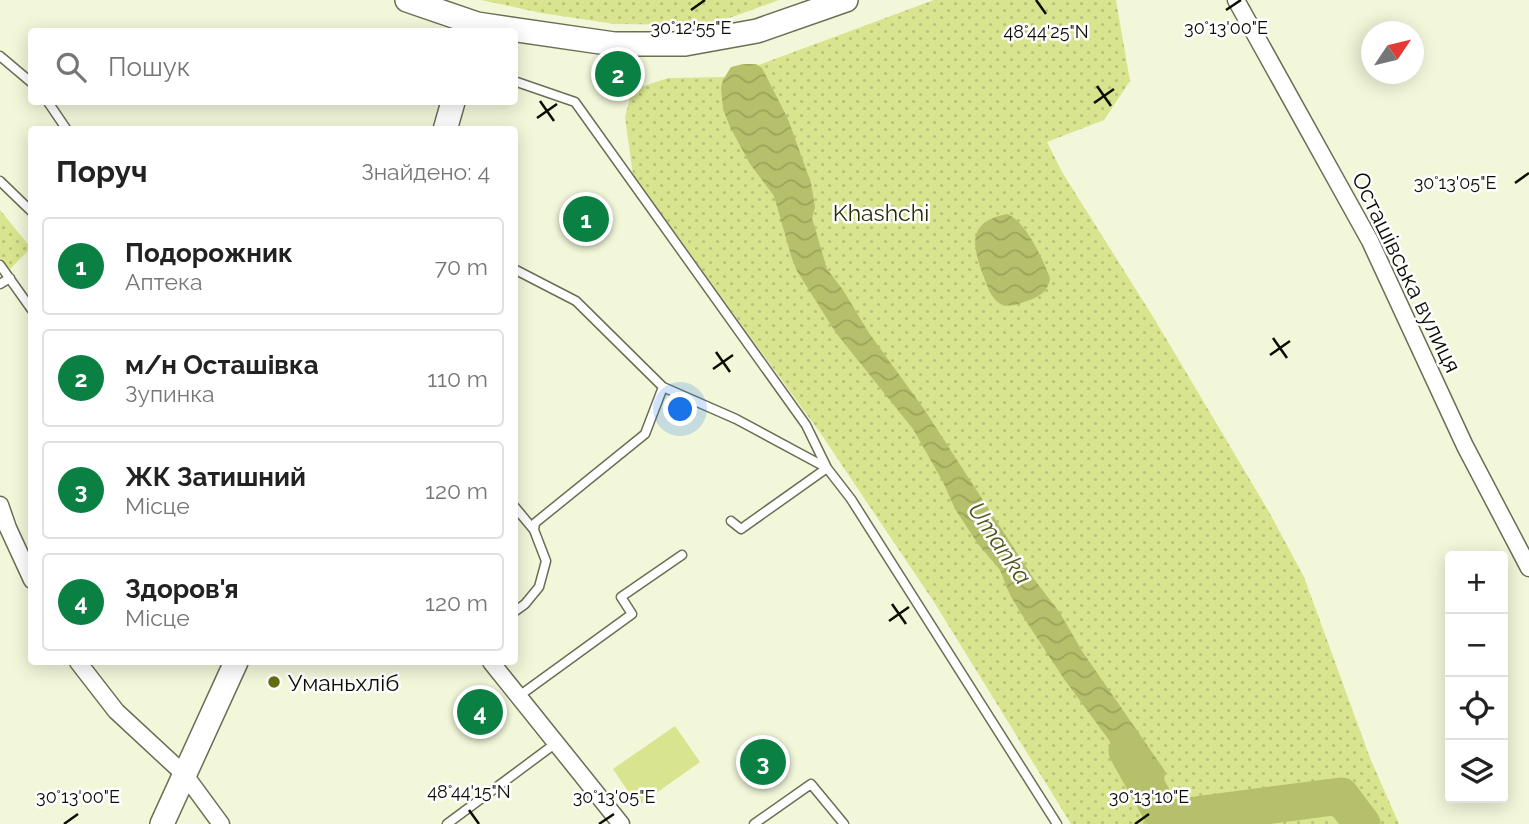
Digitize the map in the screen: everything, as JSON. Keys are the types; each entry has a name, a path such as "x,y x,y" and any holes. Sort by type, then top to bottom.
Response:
{"main road":[{"path":"407,0 476,28"},
{"path":"518,33 614,44 685,44 757,31 846,0"},
{"path":"445,126 452,105"},
{"path":"162,824 235,665"}],"street":[{"name":"Осташівська вулиця","path":"1237,0 1370,241 1465,446 1529,568"},
{"path":"0,505 28,571"},
{"path":"80,665 116,711 185,775 221,824"},
{"path":"493,665 621,824"}],"lane":[{"path":"0,55 28,80"},
{"path":"518,82 575,102 806,425 827,468 851,499 1056,824"},
{"path":"50,105 64,126"},
{"path":"0,181 28,208"},
{"path":"0,265 28,304"},
{"path":"518,271 576,302 663,387 736,419 827,468"},
{"path":"0,284 9,278"},
{"path":"534,530 535,523 645,434 663,387"},
{"path":"731,521 741,530 827,468"},
{"path":"518,511 534,530 546,561 539,587 518,609"},
{"path":"519,696 632,614 621,597 682,555"},
{"path":"447,824 556,743"},
{"path":"754,824 811,784 844,824"}],"green space":[{"path":"481,0 779,0 710,25 615,24 541,13"},
{"name":"Khashchi","path":"934,0 1116,0 1130,81 1104,120 1047,142 1062,172 1155,320 1269,512 1304,577 1370,758 1399,824 1071,824 934,602 821,434 633,175 625,117 632,90 668,78 726,77"},
{"path":"0,210 28,244 28,251 10,269 0,258"},
{"path":"675,726 700,762 638,806 613,769"}],"water":[{"path":"756,64 762,68 788,119 811,183 815,207 812,218 827,269 924,409 1034,579 1060,613 1082,651 1165,771 1158,789 1147,796 1022,615 1000,570 978,544 955,509 913,429 836,333 797,271 774,196 750,164 723,109 723,80 731,67"},
{"path":"1007,214 1021,224 1050,278 1048,286 1041,294 1018,304 1002,305 991,294 979,264 975,244 979,229 985,223"}],"waterway":[{"name":"Umanka","path":"1127,751 1165,819 1341,796 1362,824"}],"place":[{"name":"м/н Осташівка","path":"618,74"},
{"name":"Подорожник","path":"586,219"},
{"name":"Уманьхліб","path":"274,682"},
{"name":"Здоров'я","path":"480,712"},
{"name":"ЖК Затишний","path":"763,762"}]}
